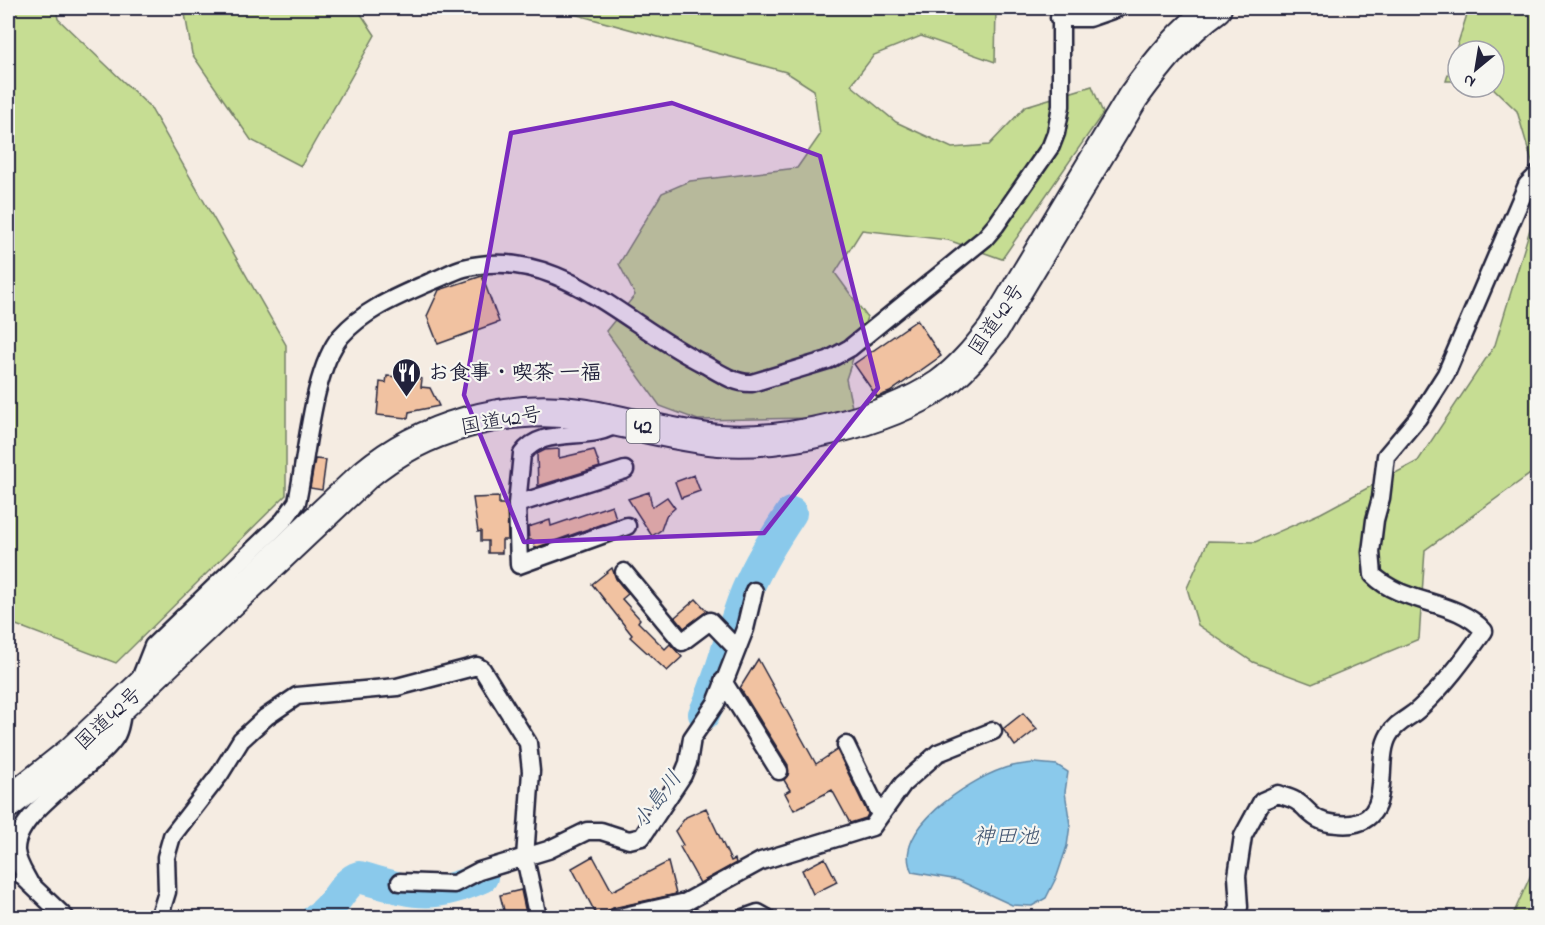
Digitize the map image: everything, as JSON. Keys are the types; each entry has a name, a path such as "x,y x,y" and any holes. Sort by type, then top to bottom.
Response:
{"highway":[{"name":"国道42号","path":"8,803 64,758 125,703 339,499 400,448 479,420 534,411 573,413 716,440 763,440 871,418 908,403 941,384 970,360 993,330 1151,72 1179,40 1216,8"}],"street":[{"path":"30,884 19,864 16,851 19,835 34,814 115,739 125,703 141,676 153,646 284,520 297,502 325,364 342,336 362,318 376,307 461,269 515,264 554,273 688,357 739,382 752,383 828,360 866,337 985,238 1046,153 1060,117 1060,13 1089,18 1118,8"},
{"path":"1234,918 1239,907 1237,876 1243,837 1262,801 1278,794 1297,801 1320,820 1344,825 1360,822 1373,813 1383,783 1384,746 1389,734 1400,722 1418,710 1454,674 1484,631 1475,620 1398,592 1381,583 1373,575 1371,552 1374,520 1381,498 1386,456 1418,418 1446,374 1527,185 1538,174"},
{"path":"620,421 604,432 539,440 522,454 516,504 519,565 627,526"},
{"path":"516,504 625,470"},
{"path":"624,572 682,642 710,621 736,648"},
{"path":"400,882 454,884 480,871 525,858 586,831 601,831 629,840 642,837 683,775 688,763 692,738 711,712 736,648 746,629 754,591"},
{"path":"159,918 167,892 166,857 172,836 220,774 241,740 266,717 297,696 397,687 468,667 482,669 528,743 531,771 525,858 538,918"},
{"path":"723,681 779,771"},
{"path":"615,918 686,902 770,858 865,830 876,824 903,784 938,753 993,731"},
{"path":"846,745 880,815"},
{"path":"8,862 66,918"},
{"path":"744,918 758,913 768,918"}],"highlighted area":[{"path":"672,103 820,156 878,388 764,533 524,542 464,395 511,133"}],"green space":[{"path":"8,8 56,8 58,19 150,107 286,345 286,495 116,663 11,623 8,624"},
{"path":"184,8 357,8 375,35 301,166 251,140 192,54"},
{"path":"552,8 996,8 995,62 921,36 874,55 851,85 896,122 952,148 989,145 1026,106 1092,86 1103,113 1002,259 948,240 862,230 835,273 867,317 846,379 852,407 813,418 698,420 660,406 606,331 635,295 619,264 662,193 690,181 797,168 820,135 814,90 786,72"},
{"path":"1469,8 1537,8 1537,179 1517,111 1504,99 1506,39 1459,39"},
{"path":"1537,206 1537,469 1425,550 1419,639 1312,684 1253,662 1198,625 1187,588 1208,541 1255,542 1321,513 1418,461 1495,345"},
{"path":"1537,861 1537,917 1512,917"}],"water":[{"name":"神田池","path":"1035,763 1057,765 1068,772 1065,792 1070,825 1067,846 1057,876 1046,898 1032,906 1012,905 958,880 912,872 908,856 912,840 922,824 937,809 954,795 988,775 1002,769"}],"building":[{"path":"482,276 499,322 438,344 427,316 439,290"},
{"path":"917,320 941,356 890,392 877,397 854,364"},
{"name":"お食事・喫茶 一福","path":"387,376 422,379 421,387 430,388 439,406 409,412 408,418 377,415 380,382 386,383"},
{"path":"559,449 559,458 594,450 600,467 538,486 537,454 545,450"},
{"path":"315,459 326,460 322,490 310,488"},
{"path":"694,475 700,491 681,498 675,482"},
{"path":"649,492 652,507 667,497 675,508 666,516 661,530 652,536 628,499"},
{"path":"499,497 499,504 507,504 508,540 502,540 502,553 488,553 488,541 481,541 481,531 478,532 473,498"},
{"path":"612,505 616,519 535,548 533,540 529,540 528,527 550,520 551,526"},
{"path":"612,568 616,579 628,594 622,599 640,619 638,622 665,649 670,644 682,657 667,671 630,637 632,635 592,584"},
{"path":"696,599 707,611 684,628 675,617"},
{"path":"758,659 816,764 837,750 868,814 866,818 850,823 832,790 794,810 785,793 790,790 784,780 788,775 788,765 740,688"},
{"path":"1023,713 1037,729 1015,746 1003,729"},
{"path":"706,808 731,861 735,859 736,863 700,883 680,847 683,845 675,831 686,817"},
{"path":"593,856 612,891 668,862 676,894 613,908 608,911 605,918 598,918 572,868"},
{"path":"825,858 837,882 813,894 802,870"},
{"path":"521,890 527,918 506,918 500,895"}],"waterway":[{"name":"小島川","path":"704,714 746,593 772,542 791,513"},
{"name":"小島川","path":"317,918 324,914 348,884 359,877 420,891 448,889 482,877"}],"place":[{"name":"お食事・喫茶 一福","path":"407,398"}]}
